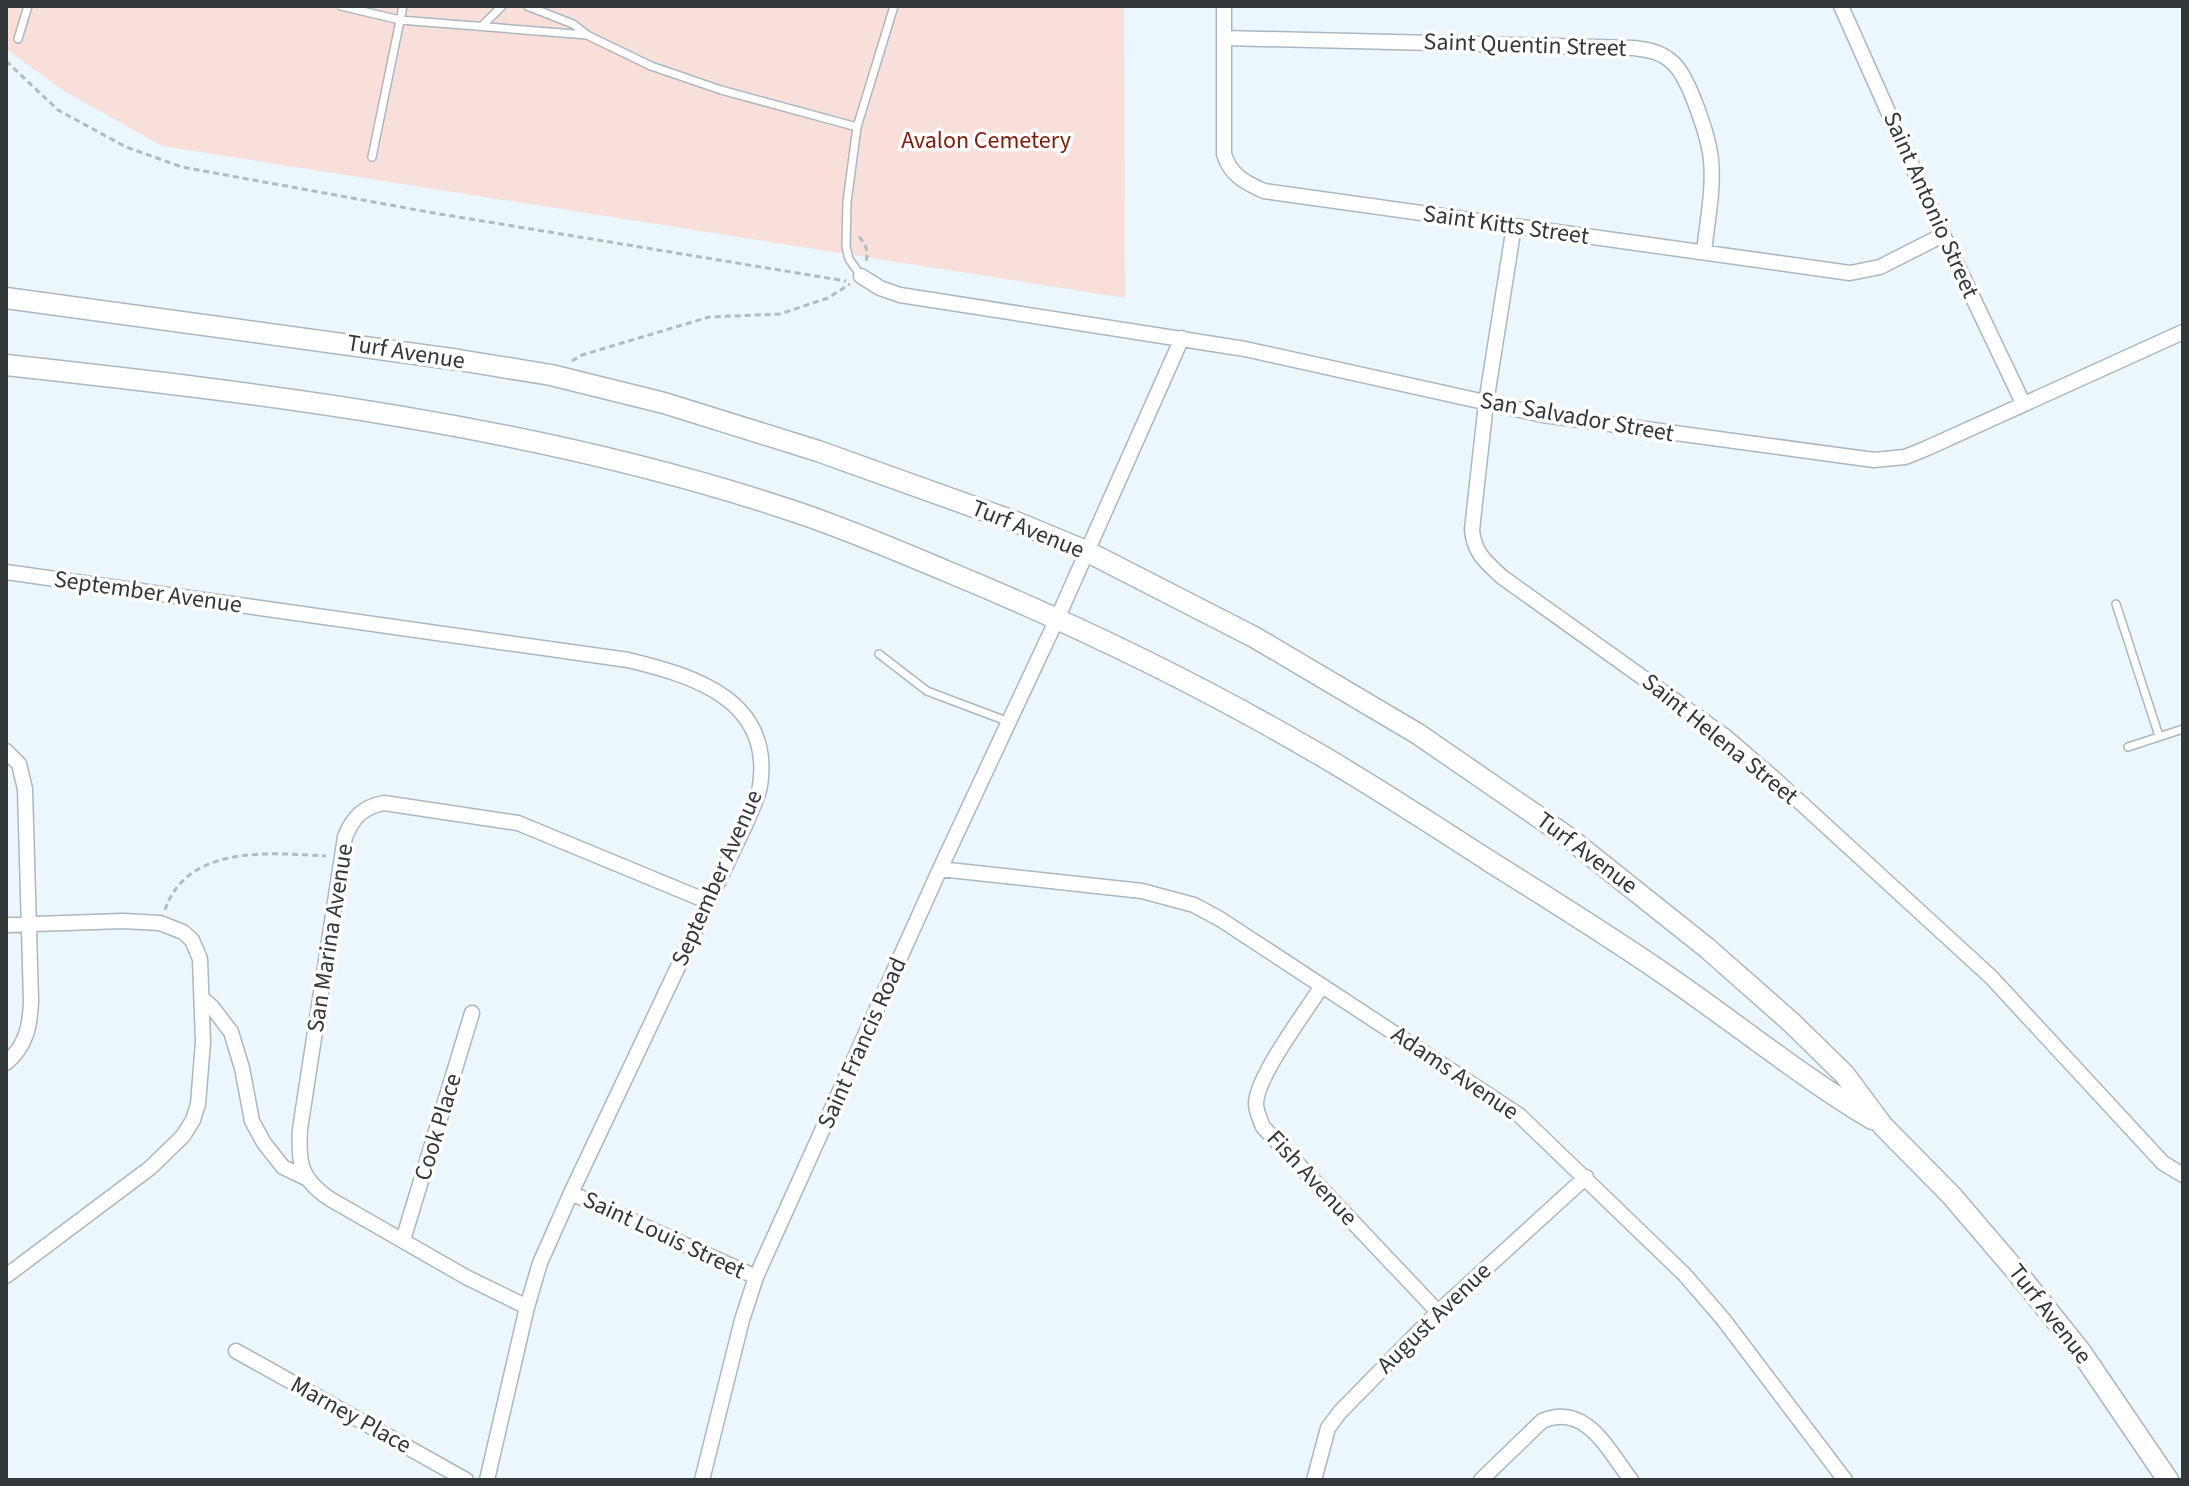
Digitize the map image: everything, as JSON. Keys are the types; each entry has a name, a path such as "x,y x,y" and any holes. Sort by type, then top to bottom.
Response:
{"main road":[{"name":"Turf Avenue","path":"6,298 335,341 551,375 664,403 818,451 1016,522 1086,551 1254,637 1341,686 1444,751 1569,838 1707,948 1792,1023 1845,1075 1883,1126 1951,1195 2026,1282 2081,1352 2168,1480"},
{"name":"Turf Avenue","path":"6,365 223,390 417,419 609,459 794,511 904,553 1057,619 1202,690 1314,751 1614,940 1832,1095 1883,1126"}],"street":[{"name":"Saint Kitts Street","path":"1224,6 1224,154 1227,164 1243,182 1264,191 1850,273 1880,267 1943,235"},
{"name":"Saint Antonio Street","path":"1841,6 1943,235 2023,403"},
{"name":"Saint Quentin Street","path":"1224,38 1634,48 1665,56 1677,66 1685,81 1710,149 1704,252"},
{"name":"Saint Helena Street","path":"1514,226 1486,403 1473,545 1502,577 1726,737 1777,781 1983,969 2163,1163 2183,1175"},
{"name":"San Salvador Street","path":"861,276 880,288 900,295 1182,338 1303,361 1486,403 1620,427 1874,460 1905,457 2023,403 2182,337"},
{"path":"1086,551 1182,338"},
{"name":"Saint Francis Road","path":"702,1480 742,1320 756,1277 1086,551"},
{"name":"September Avenue","path":"6,572 628,660 660,668 724,694 749,723 761,754 760,787 747,821 540,1263 487,1480"},
{"path":"6,751 19,764 25,789 30,1019 23,1044 6,1063"},
{"name":"San Marina Avenue","path":"306,1178 300,1158 300,1129 345,837 350,823 370,805 395,804 518,823 709,902"},
{"name":"Adams Avenue","path":"940,869 1142,891 1194,905 1498,1100 1519,1115 1586,1177 1684,1274 1723,1319 1845,1480"},
{"path":"6,925 160,923 183,932 197,949 202,998 202,1083 193,1120 183,1136 150,1168 6,1276"},
{"name":"Fish Avenue","path":"1322,986 1262,1080 1256,1103 1258,1116 1263,1127 1438,1312"},
{"path":"202,998 231,1032 242,1068 252,1121 283,1167 306,1178 330,1199 466,1277 527,1307"},
{"name":"Cook Place","path":"403,1240 472,1013"},
{"name":"August Avenue","path":"1314,1480 1328,1428 1340,1412 1438,1312 1586,1177"},
{"name":"Saint Louis Street","path":"571,1193 756,1277"},
{"name":"Marney Place","path":"236,1351 466,1480"},
{"path":"1481,1480 1542,1421 1555,1415 1582,1420 1631,1480"}],"lane":[{"path":"18,39 28,6"},
{"path":"341,6 400,20 587,35"},
{"path":"372,157 403,6"},
{"path":"482,26 502,6"},
{"path":"527,6 573,24 587,35 651,66 721,90 857,127"},
{"path":"861,276 849,259 846,247 847,202 857,127 894,6"},
{"path":"2116,604 2159,736"},
{"path":"879,654 927,691 1009,722"},
{"path":"2128,747 2183,729"}],"path":[{"path":"6,61 58,110 126,147 182,167 449,216 853,282 828,298 780,314 709,317 680,324 582,355 551,375"},
{"path":"160,923 168,899 187,877 223,859 265,852 342,857"}],"green space":[{"name":"Avalon Cemetery","path":"6,6 1124,6 1125,298 162,146 64,91 6,49"}]}
